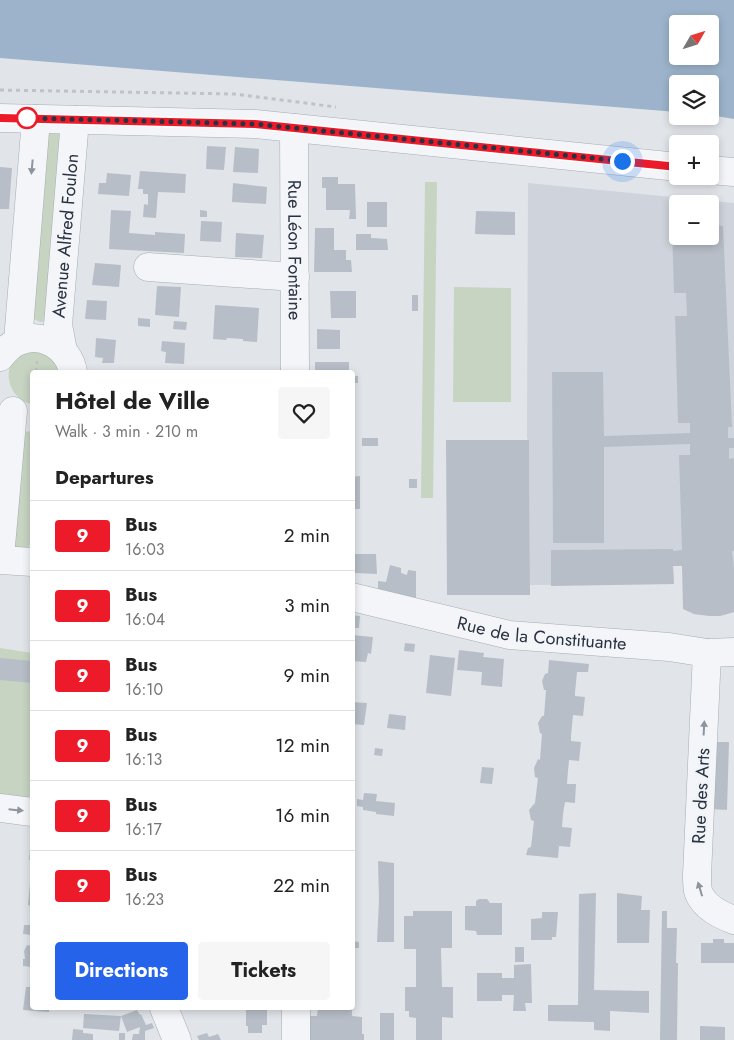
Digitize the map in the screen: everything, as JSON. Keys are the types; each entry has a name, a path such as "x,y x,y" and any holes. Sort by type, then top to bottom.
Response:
{"street":[{"path":"0,118 255,124 669,166"},
{"name":"Avenue Alfred Foulon","path":"9,349 36,118"},
{"name":"Avenue Alfred Foulon","path":"68,362 58,325 75,120"},
{"name":"Rue Léon Fontaine","path":"294,128 295,370"},
{"path":"719,171 734,172"},
{"path":"148,267 295,277"},
{"name":"Avenue Alfred Foulon","path":"9,349 30,338 39,338 54,343 68,362"},
{"path":"15,408 0,559 30,562"},
{"name":"Rue de la Constituante","path":"355,598 509,635 669,647 707,653 734,652"},
{"name":"Rue des Arts","path":"707,653 697,875 698,892 709,907 721,916 734,920"},
{"path":"0,808 30,812"},
{"path":"165,1010 177,1040"},
{"path":"296,1010 296,1040"}],"shaded area":[{"path":"528,183 669,197 669,245 719,245 719,202 734,203 734,612 720,616 694,614 682,566 673,566 674,584 530,585 529,440 527,439"}],"green space":[{"path":"47,130 63,130 45,321 40,322 32,318"},
{"path":"425,182 437,182 433,498 421,498"},
{"path":"454,287 511,288 511,402 453,402"},
{"path":"36,350 52,357 60,370 30,370 30,403 18,397 10,384 9,377 9,369 12,362 19,355"},
{"path":"30,431 30,545 26,550 13,547 24,432"},
{"path":"0,648 30,653 30,799 0,796"}],"water":[{"path":"0,0 734,0 734,119 719,116 719,75 669,75 669,111 0,58"}],"building":[{"path":"207,146 226,147 224,170 206,169"},
{"path":"235,147 259,149 258,173 233,172"},
{"path":"0,167 12,168 9,209 0,209"},
{"path":"140,171 186,174 185,193 158,192 156,218 143,217 144,204 148,205 148,194 143,194 143,189 138,189"},
{"path":"107,173 131,175 129,196 98,194 99,183 106,183"},
{"path":"322,177 338,177 338,184 355,184 356,219 349,219 350,210 326,210 326,188 322,188"},
{"path":"233,183 267,187 266,204 232,202"},
{"path":"367,202 387,202 387,227 367,227"},
{"path":"111,210 131,211 129,233 155,235 155,232 185,234 184,253 109,249"},
{"path":"200,210 207,211 207,217 200,217"},
{"path":"476,211 515,212 515,235 475,234"},
{"path":"201,221 222,222 221,242 200,241"},
{"path":"719,226 723,226 732,427 728,427 728,438 734,438 734,448 729,448 729,459 734,458 734,551 732,551 734,612 720,616 694,614 683,609 682,566 673,566 674,584 551,586 551,550 682,550 679,455 690,455 690,444 604,447 604,543 553,543 552,372 603,372 604,436 690,433 690,423 678,423 675,316 687,316 686,293 674,293 673,245 719,245"},
{"path":"315,228 334,228 334,250 346,250 346,260 351,260 352,272 314,272"},
{"path":"236,233 264,235 262,258 235,257"},
{"path":"356,234 371,234 371,238 387,239 388,250 356,250"},
{"path":"95,263 121,265 119,287 92,285"},
{"path":"157,286 181,287 179,317 155,315"},
{"path":"330,291 356,291 356,318 331,318"},
{"path":"412,295 418,295 418,311 412,311"},
{"path":"87,300 107,301 106,320 85,319"},
{"path":"215,305 259,308 257,342 243,341 243,339 213,339"},
{"path":"138,318 150,319 150,327 138,326"},
{"path":"174,321 187,322 186,330 173,329"},
{"path":"317,329 340,330 340,349 317,349"},
{"path":"96,338 116,340 114,363 102,363 103,358 95,357"},
{"path":"162,341 185,343 184,364 165,363 166,352 161,351"},
{"path":"315,362 349,362 349,370 315,370"},
{"path":"355,376 358,376 358,383 355,383"},
{"path":"362,438 378,438 378,446 362,446"},
{"path":"446,440 529,440 530,595 447,595"},
{"path":"360,476 360,509 355,509 355,477"},
{"path":"409,479 417,479 417,488 409,488"},
{"path":"355,554 376,554 377,574 355,573"},
{"path":"390,565 401,568 401,573 407,575 408,570 416,571 416,598 378,589 378,581 386,582"},
{"path":"355,615 360,616 359,628 355,628"},
{"path":"355,635 373,637 371,654 368,653 366,662 355,661"},
{"path":"405,643 415,644 414,652 404,651"},
{"path":"459,650 484,653 483,657 504,659 502,687 481,685 482,672 457,670"},
{"path":"430,655 455,658 451,696 426,693"},
{"path":"0,658 30,661 30,683 0,680"},
{"path":"549,660 589,664 588,672 577,672 575,696 585,697 583,716 573,715 571,736 571,741 581,742 579,761 569,760 567,784 576,784 575,803 565,802 562,827 572,828 570,847 559,846 558,858 526,855 528,848 531,847 534,821 531,820 529,810 535,803 538,778 535,777 534,768 538,759 540,760 542,734 540,733 538,723 542,716 544,716 546,690 544,690 542,681 545,674 548,673"},
{"path":"355,702 367,703 364,725 355,724"},
{"path":"389,714 406,716 405,730 387,728"},
{"path":"713,742 729,742 727,810 712,809"},
{"path":"375,748 383,749 382,756 374,755"},
{"path":"482,767 494,768 492,784 480,783"},
{"path":"364,793 377,794 376,801 395,803 394,816 376,814 376,812 363,810 363,807 357,806 357,799 363,800"},
{"path":"378,861 394,863 394,942 377,942"},
{"path":"30,884 30,906 28,905"},
{"path":"596,893 594,990 649,991 649,1013 610,1011 610,1031 594,1030 594,1022 548,1021 548,1005 578,1005 579,894"},
{"path":"617,893 642,896 641,910 650,910 649,943 617,943"},
{"path":"487,899 490,903 502,903 502,935 477,935 476,931 465,930 465,906 476,906 476,901"},
{"path":"413,911 452,911 452,948 441,948 442,987 453,987 453,1018 442,1017 442,1040 416,1040 416,1018 409,1017 409,1011 405,1011 405,987 416,987 416,949 404,949 404,916 413,916"},
{"path":"662,911 667,911 667,928 677,928 677,1040 660,1040"},
{"path":"542,912 558,912 556,937 552,937 552,940 531,940 531,919 542,918"},
{"path":"24,925 30,925 30,935 23,934"},
{"path":"713,939 724,939 724,943 734,943 734,963 701,963 701,943 713,943"},
{"path":"355,941 359,942 359,948 355,948"},
{"path":"27,945 30,946 30,967 23,966 23,959 25,959 24,951"},
{"path":"515,947 524,947 524,962 515,962"},
{"path":"531,964 532,1003 525,1003 526,1011 513,1011 514,995 502,995 502,1001 477,1001 477,973 502,973 502,978 514,978 514,965"},
{"path":"26,987 30,987 30,1010 49,1010 49,1012 23,1010"},
{"path":"137,1010 146,1025 152,1023 154,1028 145,1031 145,1040 132,1040 133,1034 139,1034 140,1027 127,1032 121,1016"},
{"path":"246,1010 267,1010 267,1025 262,1025 262,1033 248,1033 248,1026 246,1026"},
{"path":"318,1010 352,1010 352,1016 362,1017 364,1040 307,1040 307,1016 317,1016"},
{"path":"380,1013 394,1013 394,1040 380,1040"},
{"path":"84,1014 121,1016 119,1031 83,1028"},
{"path":"700,1026 725,1027 725,1040 700,1040"},
{"path":"73,1029 93,1034 93,1040 72,1040"},
{"path":"119,1033 125,1033 125,1040 119,1040"},
{"path":"207,1033 209,1037 218,1034 221,1040 199,1040 197,1036"}],"bus line":[{"name":"9","path":"0,118 255,124 669,166"}],"route":[{"path":"27,118 255,124 622,161"}]}
